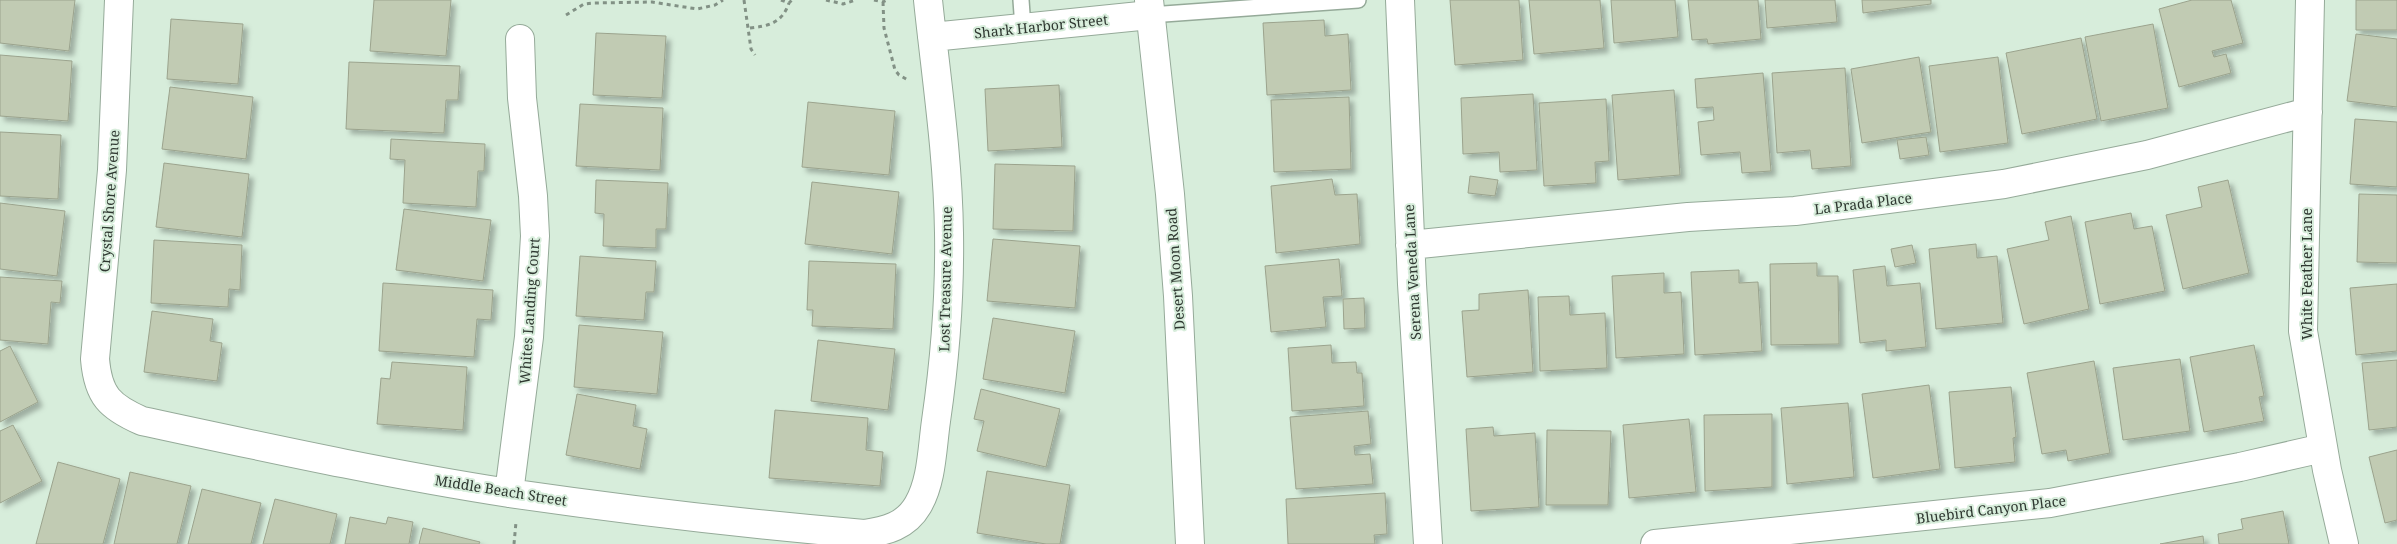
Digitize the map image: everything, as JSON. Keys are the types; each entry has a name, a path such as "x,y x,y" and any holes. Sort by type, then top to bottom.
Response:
{"street":[{"name":"Crystal Shore Avenue","path":"107,398 97,380 95,359 111,180 119,0"},
{"name":"Lost Treasure Avenue","path":"905,522 918,507 926,488 939,399 947,309 949,232 942,118 928,0"},
{"name":"Serena Veneda Lane","path":"1400,0 1410,245 1428,544"},
{"name":"White Feather Lane","path":"2310,0 2304,331 2323,448 2344,544"},
{"name":"Shark Harbor Street","path":"932,37 1024,28 1149,8"},
{"name":"Desert Moon Road","path":"1149,8 1170,194 1178,296 1188,542"},
{"name":"Whites Landing Court","path":"509,493 529,337 535,236 533,196 522,98 520,39"},
{"name":"La Prada Place","path":"1410,245 1688,217 1795,211 2004,184 2147,155 2308,112"},
{"name":"Middle Beach Street","path":"107,398 122,412 142,421 292,453 509,493 771,526 864,534 887,531 905,522"},
{"name":"Bluebird Canyon Place","path":"1655,544 2050,503 2240,467 2323,448"}],"lane":[{"path":"1021,0 1024,28"},
{"path":"1149,8 1358,0"}],"path":[{"path":"566,15 592,1 652,2 697,9 715,5 722,0"},
{"path":"744,0 750,28 751,48 754,55"},
{"path":"750,28 772,25 780,20 790,2 781,0"},
{"path":"826,0 843,4 856,0"},
{"path":"874,0 885,1 884,28 895,70 899,75 911,81"},
{"path":"514,544 516,521"}],"building":[{"path":"0,0 75,0 69,51 0,43"},
{"path":"374,0 451,0 446,56 370,51"},
{"path":"1450,0 1519,0 1523,60 1455,65"},
{"path":"1529,0 1600,0 1604,48 1534,54"},
{"path":"1611,0 1675,0 1678,37 1614,43"},
{"path":"1688,0 1758,0 1761,39 1708,44 1707,39 1692,40"},
{"path":"1765,0 1835,0 1837,22 1767,28"},
{"path":"1862,0 1931,0 1931,4 1863,13"},
{"path":"2192,0 2231,0 2243,43 2212,51 2214,57 2226,54 2231,73 2179,87 2159,9"},
{"path":"2356,0 2397,0 2397,30 2356,30"},
{"path":"171,19 243,24 238,84 167,79"},
{"path":"1324,20 1325,36 1348,34 1351,90 1267,95 1263,23"},
{"path":"2153,24 2168,108 2101,121 2085,37"},
{"path":"596,33 666,36 662,98 593,95"},
{"path":"2356,34 2397,39 2397,107 2347,101"},
{"path":"2081,38 2097,119 2022,134 2006,53"},
{"path":"0,55 72,61 68,121 0,116"},
{"path":"1919,57 1931,132 1862,143 1851,69"},
{"path":"1998,57 2008,143 1940,152 1929,66"},
{"path":"349,62 460,66 458,100 446,100 444,133 346,129"},
{"path":"1845,68 1851,166 1812,169 1810,150 1777,153 1772,73"},
{"path":"1763,73 1771,171 1742,173 1740,152 1701,155 1698,122 1714,120 1713,107 1697,108 1695,79"},
{"path":"1059,85 1062,147 988,151 985,89"},
{"path":"170,87 253,97 246,159 162,149"},
{"path":"1674,90 1680,175 1618,180 1612,95"},
{"path":"1533,94 1537,170 1500,172 1499,152 1463,154 1461,98"},
{"path":"1349,97 1351,169 1274,172 1271,100"},
{"path":"1606,99 1609,161 1595,162 1596,183 1544,186 1539,103"},
{"path":"808,102 895,111 889,175 802,167"},
{"path":"580,104 663,108 660,170 576,166"},
{"path":"2355,119 2397,122 2397,187 2350,184"},
{"path":"0,132 61,135 58,199 0,196"},
{"path":"1926,137 1929,155 1900,159 1897,140"},
{"path":"391,139 485,144 484,171 478,171 476,207 403,203 405,160 390,159"},
{"path":"164,163 249,174 242,237 156,227"},
{"path":"995,164 1075,166 1073,231 993,229"},
{"path":"1470,176 1498,180 1495,196 1468,193"},
{"path":"1332,179 1335,195 1357,194 1360,244 1276,253 1271,186"},
{"path":"596,180 668,183 666,229 656,229 656,248 603,246 604,214 595,213"},
{"path":"2228,180 2249,273 2183,289 2166,215 2202,207 2198,187"},
{"path":"812,182 899,192 892,254 805,244"},
{"path":"2359,194 2397,195 2397,263 2357,262"},
{"path":"0,203 65,211 57,276 0,269"},
{"path":"404,209 491,220 483,281 396,270"},
{"path":"2131,213 2134,229 2152,226 2165,291 2100,304 2085,222"},
{"path":"2071,216 2089,309 2024,324 2007,249 2049,240 2045,222"},
{"path":"993,239 1080,246 1075,308 987,301"},
{"path":"154,240 242,245 240,290 229,289 228,307 151,303"},
{"path":"1976,244 1977,258 1997,256 2003,323 1936,329 1929,249"},
{"path":"1912,245 1916,263 1895,267 1891,249"},
{"path":"580,256 656,261 654,292 646,292 644,320 576,316"},
{"path":"1339,259 1342,296 1323,297 1326,327 1271,332 1265,266"},
{"path":"809,261 896,264 893,329 812,326 813,310 807,310"},
{"path":"1817,263 1817,276 1838,276 1839,344 1771,345 1770,264"},
{"path":"1885,266 1887,286 1920,283 1926,347 1886,351 1886,340 1860,343 1853,270"},
{"path":"1739,270 1739,283 1758,282 1762,351 1695,355 1691,272"},
{"path":"1664,273 1664,293 1681,292 1684,354 1616,358 1612,276"},
{"path":"0,277 62,281 60,303 51,302 48,344 0,340"},
{"path":"383,283 493,290 491,320 477,319 474,357 379,351"},
{"path":"2397,284 2397,351 2356,355 2350,288"},
{"path":"1528,290 1533,372 1467,377 1462,311 1479,310 1479,294"},
{"path":"1569,296 1570,315 1605,313 1607,368 1540,371 1538,297"},
{"path":"1364,298 1365,328 1344,329 1343,299"},
{"path":"152,311 213,319 210,341 222,343 217,381 144,372"},
{"path":"993,318 1075,331 1065,393 983,379"},
{"path":"579,325 663,332 657,394 574,387"},
{"path":"818,340 895,349 888,410 811,401"},
{"path":"1331,345 1332,363 1356,362 1357,373 1362,373 1364,406 1292,411 1288,348"},
{"path":"2254,345 2264,396 2259,397 2264,421 2204,432 2190,357"},
{"path":"10,346 38,402 0,422 0,351"},
{"path":"2180,359 2190,431 2123,440 2113,368"},
{"path":"2397,360 2397,427 2369,430 2362,363"},
{"path":"2094,361 2110,453 2068,461 2066,450 2042,454 2027,373"},
{"path":"392,362 467,367 463,430 377,424 381,378 390,379"},
{"path":"1929,385 1940,469 1873,478 1862,394"},
{"path":"2011,387 2016,437 2013,438 2015,462 1955,468 1949,392"},
{"path":"981,389 1060,409 1046,467 977,451 984,421 974,419"},
{"path":"577,394 636,405 633,426 647,429 640,469 566,455"},
{"path":"1848,403 1854,477 1787,484 1781,408"},
{"path":"775,410 868,418 866,450 883,452 880,486 769,478"},
{"path":"1368,411 1371,444 1354,446 1355,455 1370,454 1373,484 1296,489 1290,417"},
{"path":"1772,414 1772,487 1705,491 1704,415"},
{"path":"1689,419 1696,492 1629,498 1623,425"},
{"path":"13,425 42,481 0,503 0,431"},
{"path":"1493,427 1494,436 1535,433 1539,507 1471,511 1466,429"},
{"path":"1547,430 1611,431 1608,505 1546,505"},
{"path":"2397,450 2397,520 2385,523 2369,457"},
{"path":"58,462 120,479 103,544 36,544"},
{"path":"987,471 1070,485 1060,544 1046,544 977,533"},
{"path":"130,472 191,486 177,544 114,544"},
{"path":"202,489 261,503 251,544 188,544"},
{"path":"1385,493 1387,534 1374,535 1375,544 1288,544 1286,499"},
{"path":"275,499 337,514 330,544 263,544"},
{"path":"2283,511 2289,544 2219,544 2218,534 2243,529 2241,519"},
{"path":"350,517 386,524 388,517 413,522 409,544 345,544"},
{"path":"423,528 480,542 479,544 419,544"},
{"path":"2203,536 2204,544 2160,544"}]}
